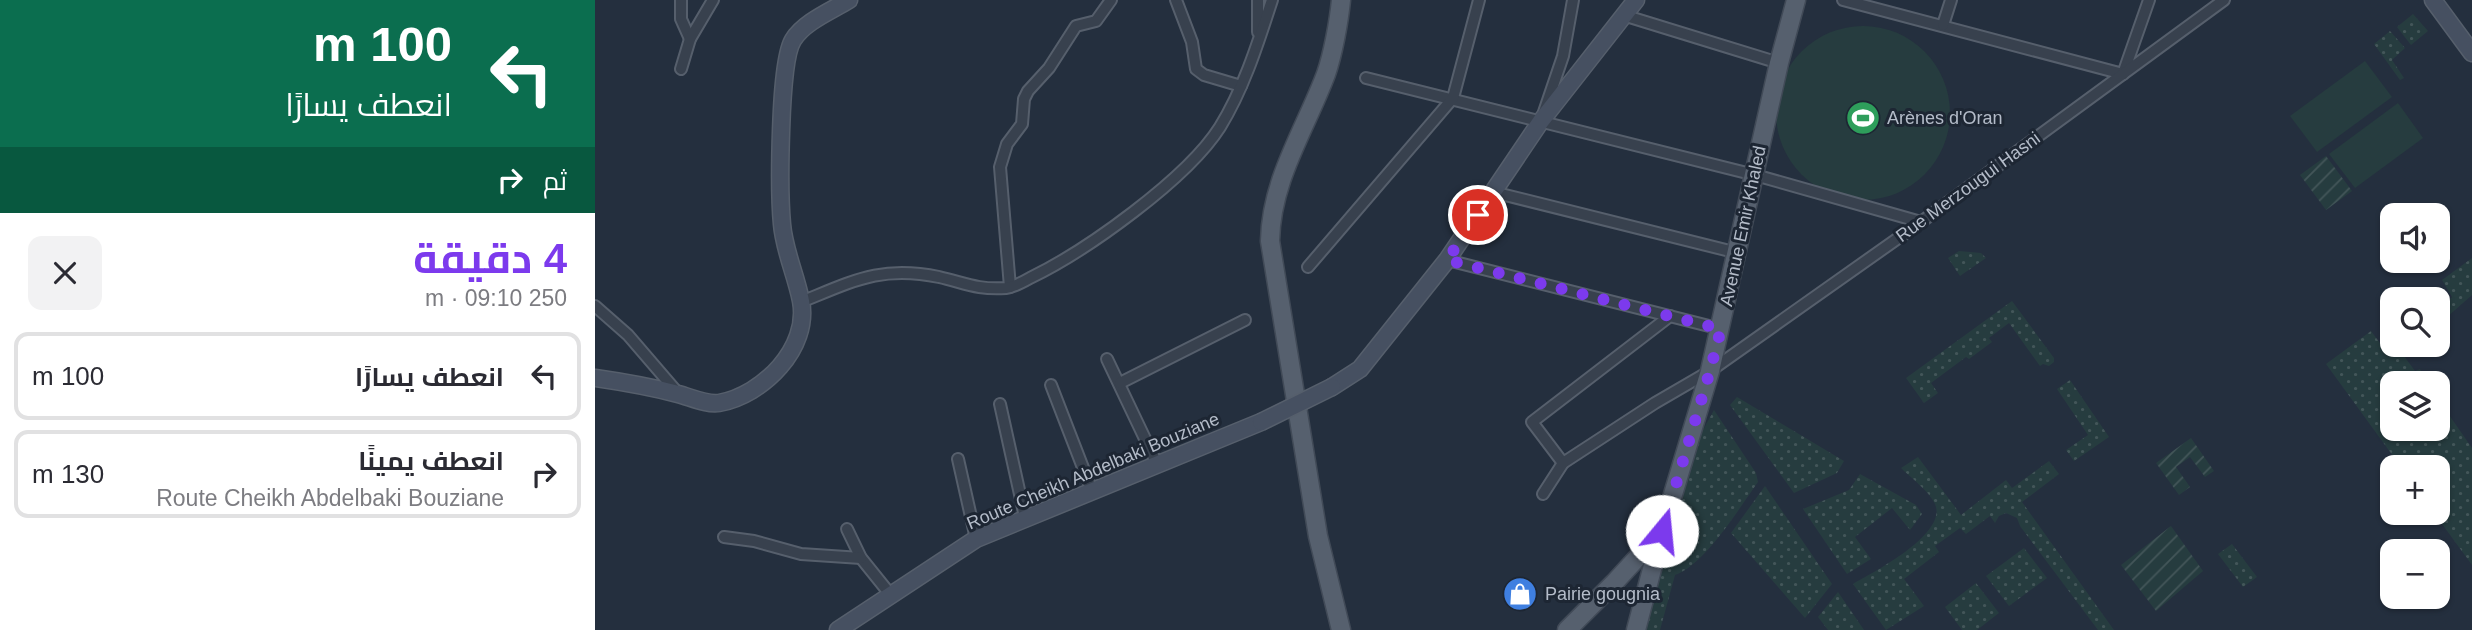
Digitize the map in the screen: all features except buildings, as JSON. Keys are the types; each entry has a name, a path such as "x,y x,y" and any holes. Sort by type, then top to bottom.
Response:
{"main road":[{"path":"1341,0 1327,72 1276,193 1270,219 1270,242 1318,536 1341,630"},
{"name":"Avenue Emir Khaled","path":"1636,630 1721,329 1779,63 1797,0"},
{"path":"1567,630 1662,531"}],"street":[{"path":"681,0 681,19 690,39"},
{"path":"681,69 690,39 713,0"},
{"path":"595,378 717,404 745,395 772,376 802,323 801,302 782,223 782,118 786,56 791,42 801,30 849,0"},
{"path":"1010,287 1000,167 1002,155 1022,124 1024,99 1028,91 1049,68 1076,26 1083,22 1096,21 1111,0"},
{"path":"1176,0 1192,42 1196,69 1204,75 1241,86"},
{"path":"1258,0 1258,42"},
{"path":"801,302 860,279 886,273 941,278 982,289 1010,287 1043,272 1077,251 1158,191 1186,167 1210,141 1241,86 1272,0"},
{"path":"1308,267 1454,99 1479,0"},
{"path":"1541,121 1563,56 1573,0"},
{"path":"1636,0 1541,121 1447,260 1721,329"},
{"path":"1843,0 1865,3 2123,74 2149,0"},
{"path":"1943,25 1951,0"},
{"name":"Rue Merzougui Hasni","path":"1563,463 1710,371 1921,222 2224,0"},
{"path":"2433,0 2472,54"},
{"path":"1623,15 1779,63"},
{"path":"1366,78 1755,174 1921,222"},
{"path":"1493,192 1738,253"},
{"name":"Route Cheikh Abdelbaki Bouziane","path":"838,630 976,538 1261,422 1332,387 1360,369 1447,260"},
{"path":"595,306 628,335 679,394"},
{"path":"1543,494 1563,463 1532,422 1670,316"},
{"path":"1120,383 1245,320"},
{"path":"1107,359 1157,464"},
{"path":"1051,385 1092,491"},
{"path":"1000,404 1025,517"},
{"path":"958,459 976,538"},
{"path":"848,529 861,558 890,594"},
{"path":"724,537 754,541 801,554 861,558"}],"green space":[{"path":"2413,14 2428,31 2411,45 2397,27"},
{"name":"Arènes d'Oran","path":"1863,26 1896,33 1924,52 1943,80 1950,113 1943,146 1924,174 1896,193 1863,200 1830,193 1802,174 1783,146 1776,113 1783,80 1802,52 1830,33"},
{"path":"2390,31 2405,48 2392,60 2404,78 2400,80 2374,44"},
{"path":"2365,61 2392,97 2317,152 2290,116"},
{"path":"2398,103 2423,138 2355,188 2329,154"},
{"path":"2326,156 2352,191 2326,210 2300,175"},
{"path":"1959,251 1981,253 1986,258 1960,276 1948,258"},
{"path":"2472,258 2472,295 2450,314 2450,287 2446,287 2442,280"},
{"path":"2012,301 2054,358 2054,362 2049,366 2040,366 2009,323 1989,338 1992,342 1931,383 1938,393 1924,403 1906,378"},
{"path":"2371,331 2380,343 2380,357 2405,357 2415,371 2380,371 2380,438 2326,364"},
{"path":"2070,380 2109,437 2074,461 2066,450 2088,435 2057,389"},
{"path":"1737,397 1844,461 1837,473 1794,493 1730,405"},
{"path":"1714,410 1756,473 1758,482 1709,548 1698,560 1675,575 1660,630 1645,630 1693,448"},
{"path":"2450,416 2472,448 2472,565 2443,525 2450,525 2450,455 2392,455 2382,441 2450,441"},
{"path":"2191,438 2214,471 2205,477 2190,457 2176,467 2190,487 2179,495 2156,463"},
{"path":"1918,457 1961,515 2006,480 2012,488 2049,461 2059,474 2022,502 2114,630 2098,630 2020,526 2017,518 2006,513 1999,516 1995,523 1990,516 1966,534 1960,528 1935,546 1939,552 1904,579 1924,606 1886,630 1853,584 1907,551 1931,527 1936,516 1935,504 1901,468"},
{"path":"1860,474 1916,505 1922,514 1910,530 1892,508 1855,537 1871,559 1847,574 1803,509 1849,490"},
{"path":"1765,486 1832,584 1805,618 1731,533"},
{"path":"2171,526 2203,571 2156,611 2121,565"},
{"path":"2232,544 2257,577 2243,587 2218,554"},
{"path":"2024,548 2047,578 2009,606 1986,576"},
{"path":"1976,583 1999,613 1977,630 1962,630 1945,607"},
{"path":"1838,592 1864,630 1828,630 1818,617"}],"place":[{"name":"Arènes d'Oran","path":"1863,118"},
{"name":"Pairie gougnia","path":"1520,594"}],"route":[{"path":"1478,215 1447,260 1721,329 1662,531"}]}
